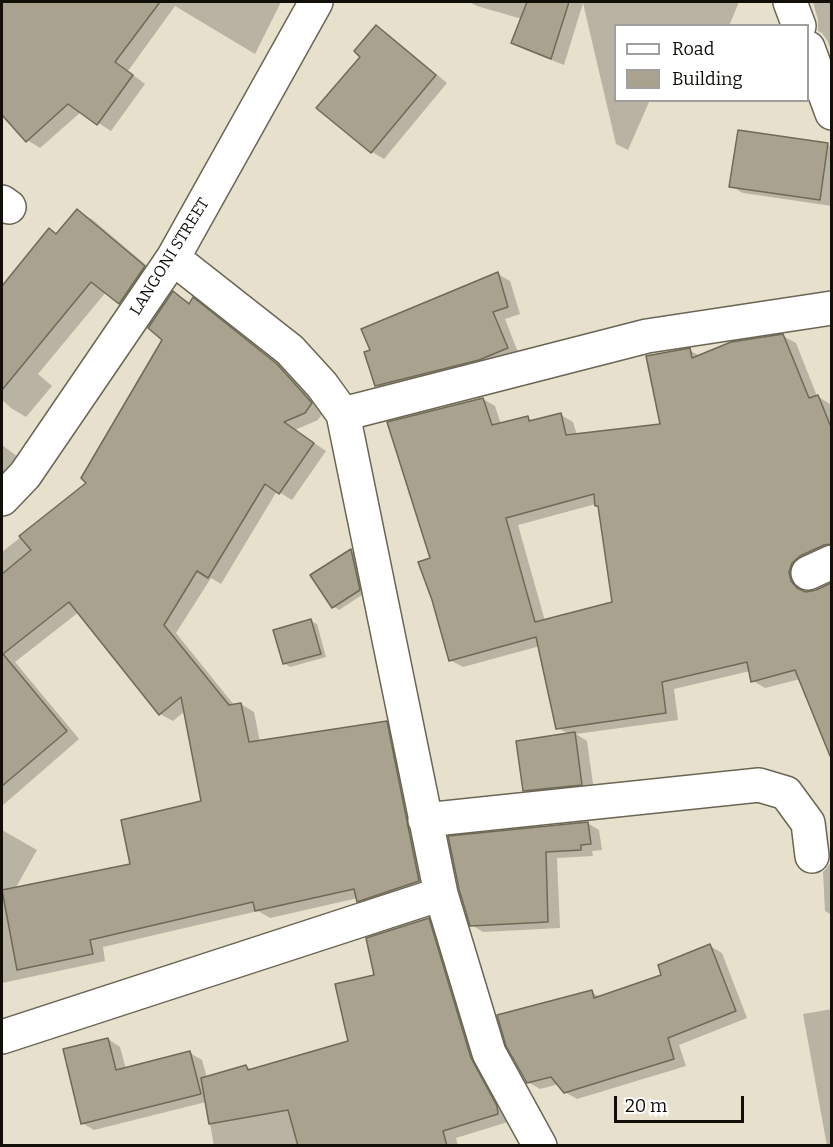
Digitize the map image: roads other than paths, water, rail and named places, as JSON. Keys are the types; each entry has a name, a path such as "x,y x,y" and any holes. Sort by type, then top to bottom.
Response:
{"street":[{"name":"LANGONI STREET","path":"2,499 25,475 173,258 316,2"},
{"path":"790,2 798,24"},
{"path":"809,53 831,113"},
{"path":"173,258 290,350 322,385 343,414 441,894 489,1053 540,1146"},
{"path":"343,414 647,336 831,308"},
{"path":"425,820 759,785 786,793 792,800 808,823 812,856"},
{"path":"2,1037 441,894"}]}
